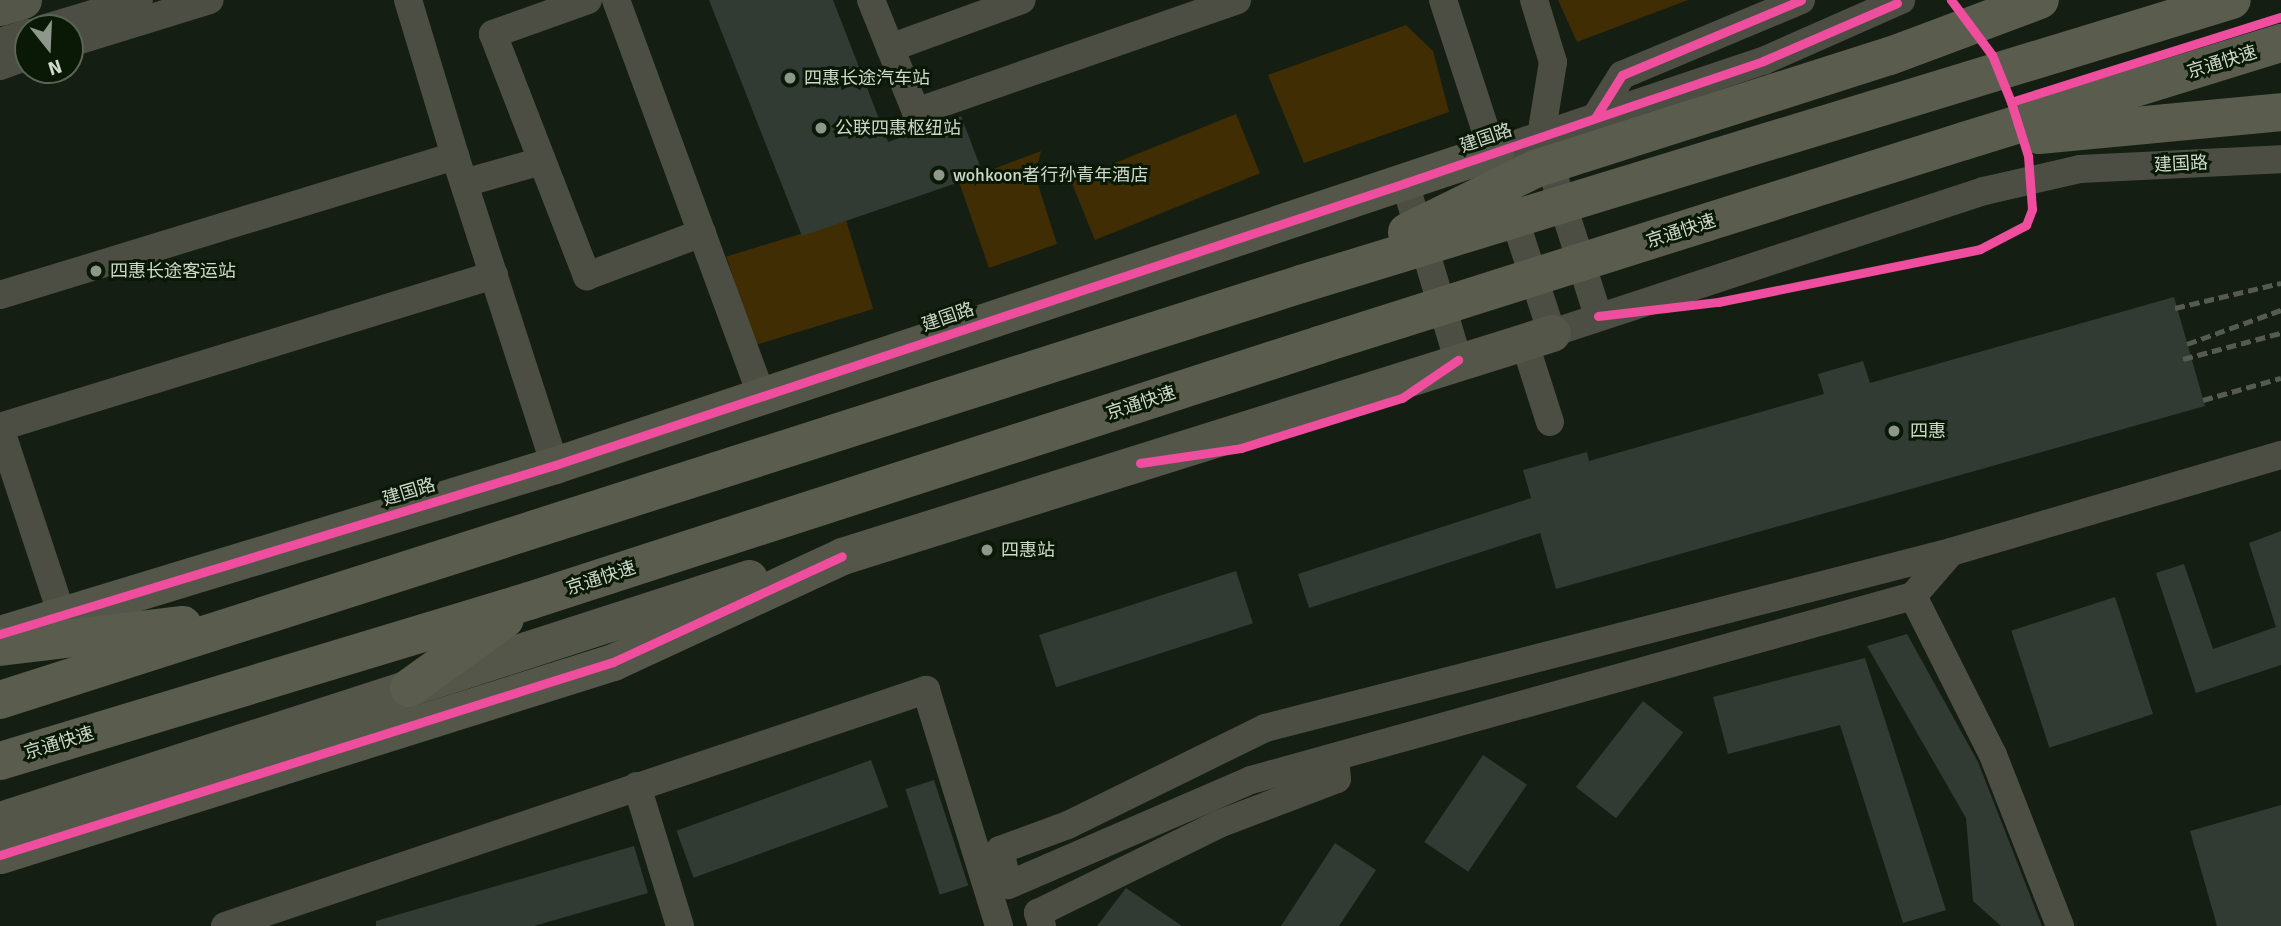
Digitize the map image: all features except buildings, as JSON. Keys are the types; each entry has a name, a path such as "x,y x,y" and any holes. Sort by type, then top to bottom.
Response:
{"highway":[{"path":"1890,56 1991,0"},
{"path":"1301,284 1535,169 1890,56 2040,0"},
{"path":"0,700 289,610 1301,284 2232,0"},
{"name":"京通快速","path":"0,761 529,601 1319,345 2281,43"},
{"path":"1964,141 2281,113"},
{"path":"409,688 529,601"},
{"path":"0,647 289,610"}],"main road":[{"path":"0,7 23,0"},
{"name":"建国路","path":"0,634 61,612 555,464 1495,151"},
{"path":"0,855 613,662 842,556 1538,337"},
{"path":"0,820 784,566 842,556"}],"street":[{"path":"84,17 139,0"},
{"path":"84,39 210,0"},
{"path":"408,0 455,156 555,464"},
{"path":"588,0 493,34 587,276 702,233"},
{"path":"617,0 762,397"},
{"path":"871,0 916,112 1237,0"},
{"path":"890,48 1021,0"},
{"path":"1443,0 1495,151 1538,337 1550,422"},
{"path":"1534,0 1553,62 1541,136 1598,317 1538,337"},
{"path":"1595,118 1622,75 1801,0"},
{"name":"建国路","path":"1495,151 1763,61 1899,1"},
{"path":"0,295 455,156"},
{"name":"建国路","path":"1598,317 1984,191 2080,169 2281,159"},
{"path":"464,183 542,161"},
{"path":"1405,183 1458,360"},
{"path":"61,612 1,436 494,275"},
{"path":"1951,552 1913,596 1251,780 1009,885 1000,850 1068,825 1265,729 1951,552 2281,454"},
{"path":"1913,596 1993,755 2060,926"},
{"path":"225,926 269,919 637,786 926,690 999,926"},
{"path":"1042,926 1038,913 1219,824 1337,779 1335,757"},
{"path":"637,786 680,926"}],"shaded area":[{"path":"1558,0 1688,0 1577,42"},
{"path":"1406,25 1433,51 1449,112 1304,163 1268,75"},
{"path":"1236,114 1260,173 1095,240 1071,181"},
{"path":"1041,151 1035,175 1057,244 989,268 959,182"},
{"path":"846,220 873,309 754,345 726,257"}],"railway":[{"path":"2175,308 2281,283"},
{"path":"2187,344 2281,310"},
{"path":"2183,359 2281,333"},
{"path":"2203,400 2281,378"}],"cycle path":[{"path":"1595,118 1622,75 1801,0"},
{"path":"1598,316 1718,302 1980,249 2026,225 2032,209 2028,156 2011,102 1992,55 1951,0"},
{"path":"0,634 555,465 1405,183 1763,61 1897,3"},
{"path":"2011,102 2281,17"},
{"path":"1140,463 1241,448 1402,398 1458,360"},
{"path":"0,855 613,662 842,556"}],"place":[{"name":"四惠长途汽车站","path":"790,78"},
{"name":"公联四惠枢纽站","path":"821,128"},
{"name":"wohkoon者行孙青年酒店","path":"939,175"},
{"name":"四惠长途客运站","path":"96,271"},
{"name":"四惠","path":"1894,431"},
{"name":"四惠站","path":"987,550"}]}
